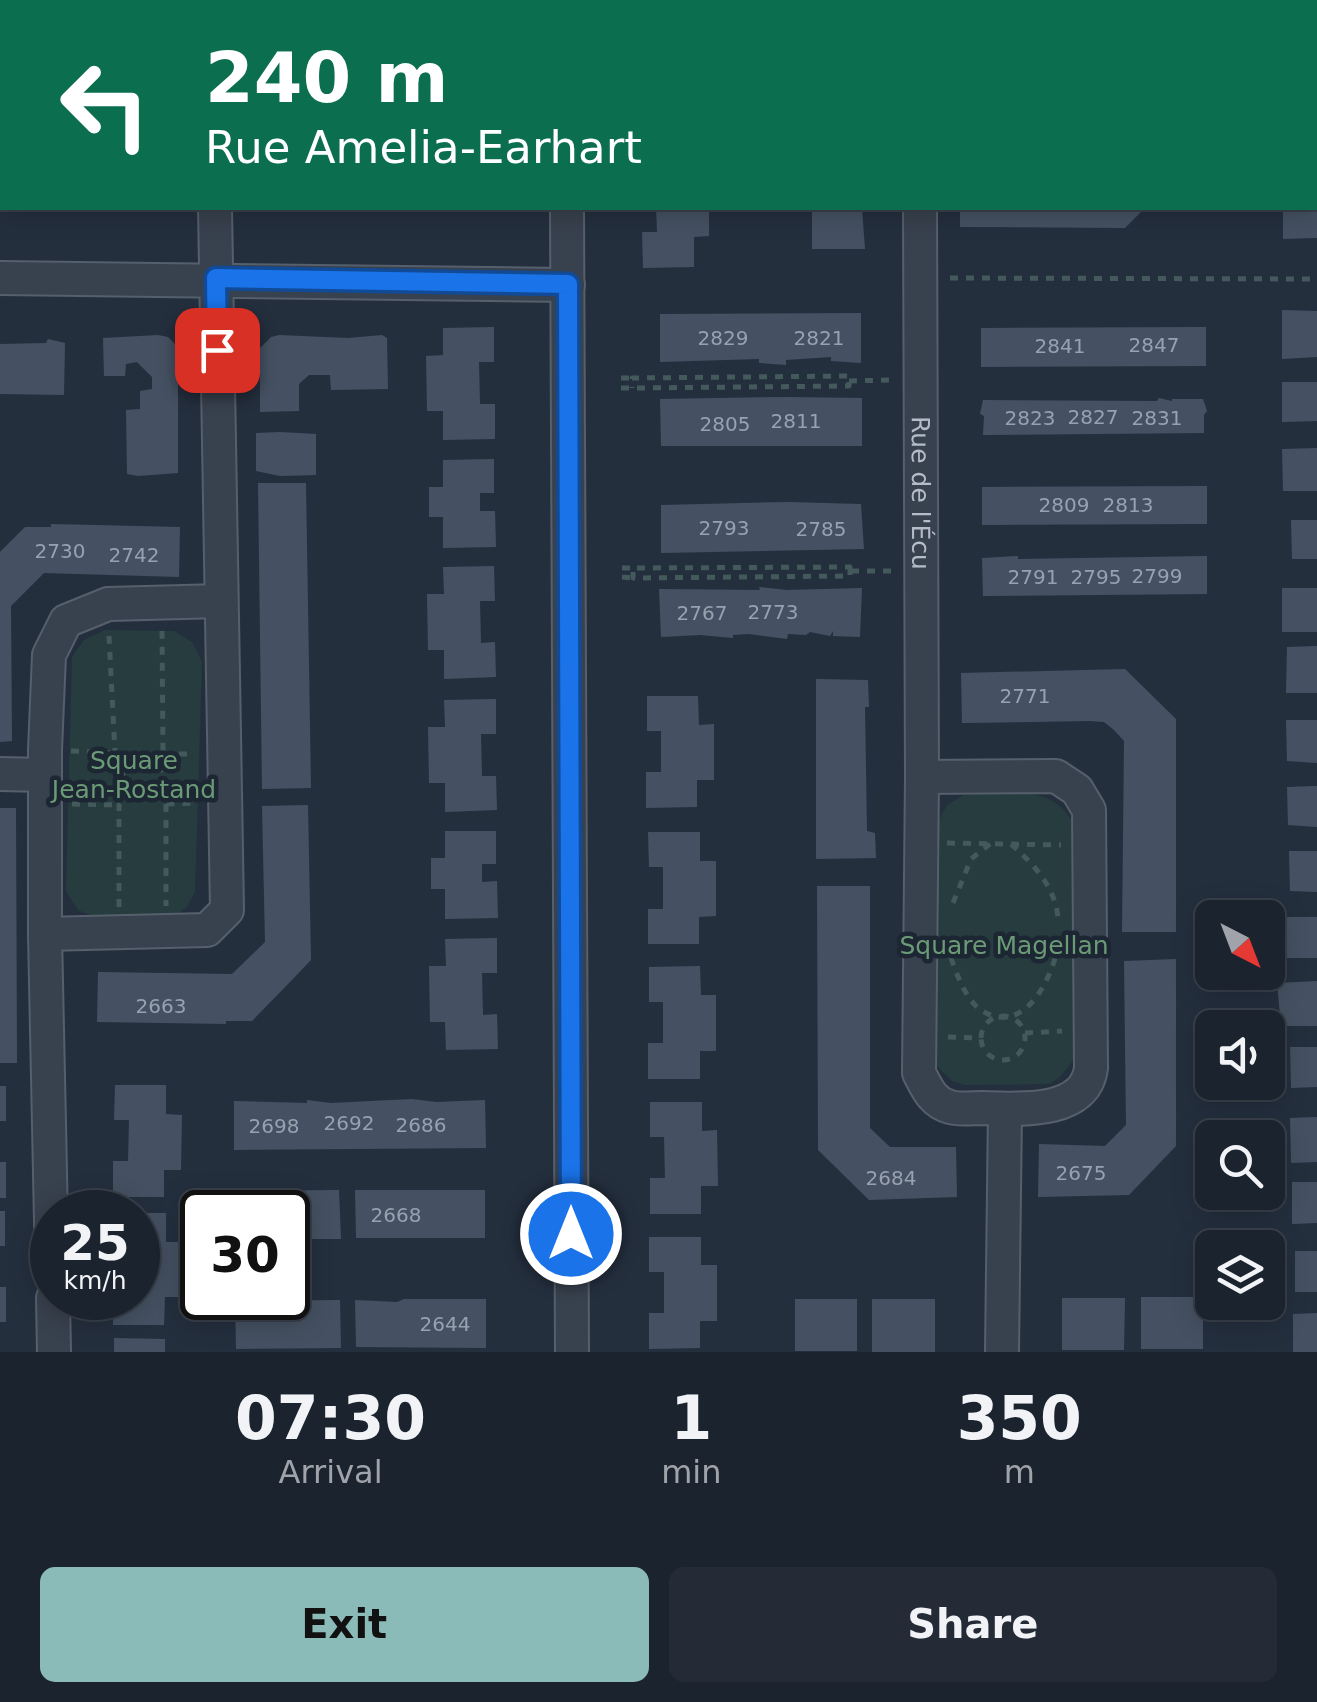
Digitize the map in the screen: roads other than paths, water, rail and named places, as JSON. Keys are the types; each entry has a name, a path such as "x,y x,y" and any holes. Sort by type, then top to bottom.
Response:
{"street":[{"path":"45,934 207,930 227,910 215,210"},
{"path":"567,210 572,1352"},
{"name":"Rue de l'Écu","path":"920,210 919,1073 931,1097 950,1108 1054,1106 1080,1093 1090,1080 1089,810 1077,790 1056,776 922,776"},
{"path":"0,278 568,284"},
{"path":"50,1190 45,934 49,654 66,621 108,604 220,601"},
{"path":"0,774 45,776"},
{"path":"1002,1352 1005,1109"},
{"path":"53,1320 54,1352"}],"park label":[{"name":"Square Jean-Rostand","path":"134,774"},
{"name":"Square Magellan","path":"1004,945"}]}
